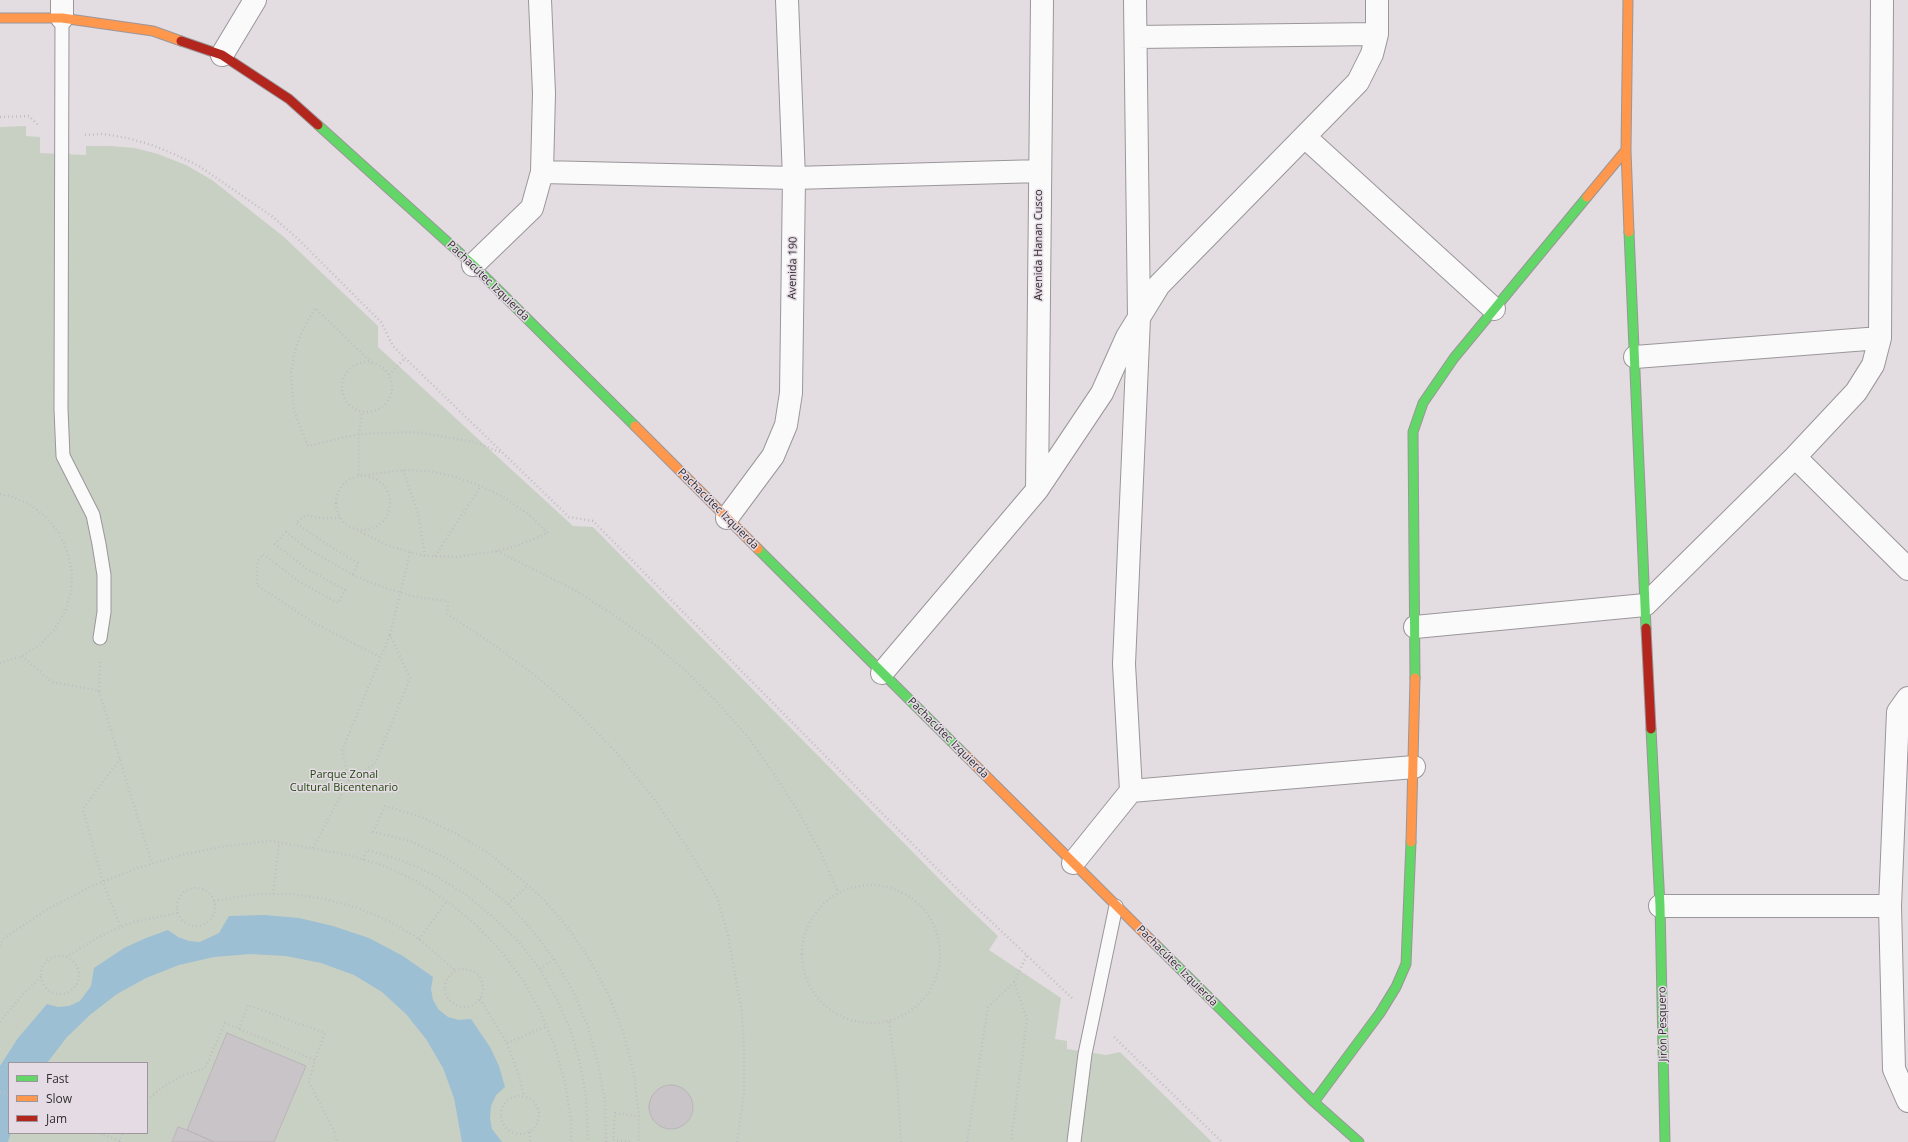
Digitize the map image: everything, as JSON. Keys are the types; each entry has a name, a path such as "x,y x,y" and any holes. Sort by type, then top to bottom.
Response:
{"street":[{"path":"222,55 255,0"},
{"path":"472,265 532,208 542,172 544,93 540,0"},
{"name":"Avenida 190","path":"727,518 773,456 786,425 791,393 794,178 786,0"},
{"name":"Avenida Hanan Cusco","path":"1037,490 1042,0"},
{"path":"1074,863 1130,791 1124,664 1139,318 1135,0"},
{"path":"882,673 1037,490 1102,393 1127,337 1159,285 1358,82 1372,54 1377,34 1377,0"},
{"name":"Jirón Pesquero","path":"1628,0 1626,150 1645,605 1660,906 1665,1142"},
{"path":"1415,627 1645,605 1795,457 1856,392 1873,364 1880,338 1882,0"},
{"name":"Pachacútec Izquierda","path":"0,18 62,9 153,31 222,55 289,99 472,265 1314,1102 1359,1142"},
{"path":"1136,37 1377,34"},
{"path":"1305,137 1494,309"},
{"path":"1314,1102 1380,1013 1396,986 1406,964 1414,767 1415,627 1413,432 1423,403 1438,379 1626,150"},
{"path":"542,172 794,178 1040,170"},
{"path":"1635,357 1880,338"},
{"path":"1795,457 1908,569"},
{"path":"1908,698 1898,712 1890,906 1894,1069 1908,1101"},
{"path":"1130,791 1414,767"},
{"path":"1660,906 1890,906"}],"lane":[{"path":"62,9 61,409 63,456 93,516 99,544 104,575 104,612 100,638"},
{"path":"1074,1142 1085,1054 1116,906"}],"path":[{"path":"0,117 29,116 47,135 103,134 128,138 158,147 199,166 273,217 298,239 381,322 393,346 405,358 569,517 593,521 956,888 1092,1016 1222,1142"},
{"path":"372,363 315,308 303,329 295,350 291,373 292,398 300,429 308,446 359,434 416,432 474,442 503,453"},
{"path":"389,376 405,358"},
{"path":"361,363 372,363 382,367 389,376 392,387 389,398 383,407 373,412 362,412 351,407 344,398 342,388 344,377 350,368 361,363"},
{"path":"359,476 359,434 362,412"},
{"path":"403,470 418,513 425,556"},
{"path":"403,470 442,474 481,486 505,498 522,510 548,533 519,546 497,551 456,557 425,556 389,546 347,526 340,518 336,508 336,497 341,487 349,480 359,476 403,470"},
{"path":"357,530 367,531 378,528 386,520 390,510 391,500 387,489 380,481 370,476 359,476"},
{"path":"435,556 481,486"},
{"path":"0,494 10,496 29,504 46,517 59,533 67,551 72,572 71,592 65,612 54,630 45,640 22,656 0,663"},
{"path":"340,518 320,518 306,515 296,523 358,563 353,575"},
{"path":"380,657 314,623 256,585 257,562 263,554 300,582 338,603 345,590 307,569 275,544 286,532 314,553 353,575 385,588 416,596 448,601 447,614 493,644 536,676 577,712 617,753 654,799 687,847 717,897 728,935 737,974 742,1013 744,1052 744,1092 737,1142"},
{"path":"497,551 571,588 611,612 649,640 685,670 748,737 774,774 809,831 838,892"},
{"path":"349,780 342,751 390,635 410,552"},
{"path":"313,848 349,780 375,764 410,678 390,635"},
{"path":"100,638 99,691 152,864"},
{"path":"22,656 52,682 99,691"},
{"path":"120,759 83,809 103,882 121,928"},
{"path":"606,1142 604,1101 598,1064 588,1027 573,991 554,959 531,929 508,904 476,878 444,857 410,841 373,832 385,806 421,818 455,833 487,852 544,900 568,928 590,960 609,996 624,1034 634,1074 639,1116 639,1142"},
{"path":"0,946 3,939 46,910 103,882 182,855 226,846 271,841 349,855 384,866 416,882 447,901 476,925 501,951 523,980 547,1026 555,1047 565,1083 571,1120 571,1142"},
{"path":"273,894 279,843"},
{"path":"363,860 367,850 401,860 434,875 465,894 494,916 540,969 557,1000 571,1031 580,1063 586,1096 588,1142"},
{"path":"508,904 528,885"},
{"path":"858,885 879,885 900,890 918,902 932,919 939,939 941,960 936,981 925,999 909,1013 889,1022 867,1024 845,1019 826,1007 812,990 803,969 802,947 808,925 820,906 838,892 858,885"},
{"path":"195,887 203,889 210,894 214,901 215,910 212,918 206,924 197,926 185,923 178,913 177,904 180,896 186,890 195,887"},
{"path":"214,901 242,896 273,894 325,899 358,908 390,921 419,939 456,971"},
{"path":"419,939 447,901"},
{"path":"66,957 102,935 155,917 178,913"},
{"path":"967,1142 988,1007 1014,982 1027,955"},
{"path":"58,956 66,957 74,962 78,969 79,978 76,986 70,992 61,994 53,993 46,988 41,981 41,977 44,964 50,958 58,956"},
{"path":"540,969 554,959"},
{"path":"471,970 478,975 482,983 483,991 480,999 473,1005 465,1008 456,1006 445,994 444,985 448,977 456,971 471,970"},
{"path":"0,1020 22,994 41,977"},
{"path":"1011,1142 1027,1019 1014,982"},
{"path":"480,999 507,1043 520,1076 524,1096"},
{"path":"239,1029 248,1005 325,1033 309,1082 332,1126 337,1142"},
{"path":"889,1022 897,1078 901,1142"},
{"path":"148,1099 164,1086 184,1075 205,1068 226,1023 315,1060"},
{"path":"507,1043 547,1026"},
{"path":"524,1096 534,1102 538,1109 539,1118 536,1126 530,1132 521,1134 513,1133 506,1128 502,1120 501,1112 504,1104 510,1098 524,1096"},
{"path":"630,1142 613,1140 616,1113 639,1116"},
{"path":"530,1132 530,1142"},
{"path":"102,1134 119,1142"}],"green space":[{"name":"Parque Zonal Cultural Bicentenario","path":"26,126 26,136 40,137 40,153 86,155 86,146 111,146 135,148 158,154 186,165 212,180 284,237 378,326 378,347 573,526 593,527 957,897 998,936 989,950 1061,998 1055,1039 1067,1041 1067,1049 1106,1055 1120,1052 1212,1142 0,1142 0,127"}],"water":[{"path":"264,915 299,918 333,926 369,938 403,956 433,977 431,989 433,1000 439,1010 448,1017 459,1020 471,1019 490,1047 499,1066 505,1087 496,1095 491,1106 490,1118 492,1129 502,1142 462,1142 454,1098 443,1068 426,1039 406,1014 382,992 354,975 321,963 286,956 250,954 214,957 179,965 146,978 117,994 91,1014 67,1037 48,1062 8,1062 8,1134 11,1134 8,1142 0,1142 0,1066 18,1038 47,1004 58,1007 69,1006 80,1001 91,986 94,968 124,948 168,930 178,937 189,941 200,942 219,933 229,916"}],"building":[{"path":"227,1033 306,1066 274,1142 214,1142 187,1130"},
{"path":"667,1085 675,1085 680,1086 687,1091 692,1098 692,1116 687,1123 680,1128 667,1129 659,1126 652,1119 649,1111 649,1103 652,1095 659,1088"},
{"path":"178,1127 187,1130 214,1142 172,1142"}],"traffic: fast":[{"path":"318,125 473,265 635,426"},
{"path":"1415,678 1413,432 1423,403 1454,358 1587,197"},
{"path":"1629,232 1646,628"},
{"path":"758,549 965,755"},
{"path":"1651,729 1660,906 1665,1142"},
{"path":"1314,1102 1380,1013 1396,987 1406,964 1411,842"},
{"path":"1155,944 1314,1102 1359,1142"}],"traffic: slow":[{"path":"1628,0 1626,150 1629,232"},
{"path":"0,18 62,18 153,31 181,41"},
{"path":"1587,197 1626,150"},
{"path":"635,426 758,549"},
{"path":"1411,842 1415,678"},
{"path":"965,755 1155,944"}],"traffic: jam":[{"path":"181,41 222,55 289,99 318,125"},
{"path":"1646,628 1651,729"}]}
